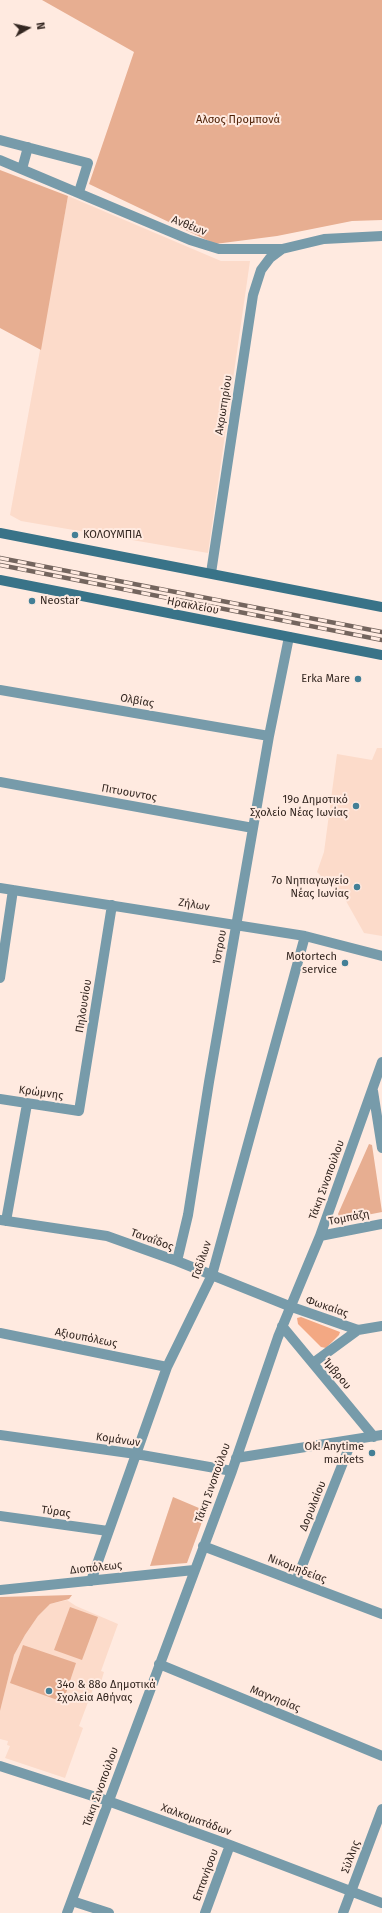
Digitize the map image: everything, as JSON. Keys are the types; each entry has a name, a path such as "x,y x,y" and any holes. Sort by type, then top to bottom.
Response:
{"main road":[{"path":"0,533 382,607"},
{"name":"Ηρακλείου","path":"0,580 382,655"}],"street":[{"path":"0,140 88,163 79,192"},
{"path":"22,169 28,147"},
{"name":"Ανθέων","path":"0,160 190,240 219,250 282,249 324,239 382,236"},
{"name":"Ακρωτηρίου","path":"211,573 253,295 261,270 270,258 282,249"},
{"name":"Ίστρου","path":"177,1262 188,1214 236,924 269,736 289,637"},
{"name":"Ολβίας","path":"0,690 269,736"},
{"name":"Πιτυουντος","path":"0,782 253,828"},
{"name":"Ζήλων","path":"0,888 305,936 382,956"},
{"path":"0,978 13,890"},
{"name":"Πηλουσίου","path":"79,1111 112,905"},
{"name":"Γαδίλων","path":"91,1581 167,1367 212,1275 305,936"},
{"name":"Τάκη Σινοπούλου","path":"67,1913 232,1470 289,1306 320,1236 382,1062"},
{"path":"372,1089 379,1108 382,1148"},
{"name":"Κρώμνης","path":"0,1099 79,1111"},
{"path":"3,1221 27,1104"},
{"path":"365,1110 379,1108"},
{"name":"Ταναΐδος","path":"3,1221 107,1236 212,1275 289,1306"},
{"name":"Τομπάζη","path":"320,1236 382,1224"},
{"name":"Φωκαίας","path":"289,1306 358,1330"},
{"name":"Ίμβρου","path":"282,1326 378,1436"},
{"name":"Φωκαίας","path":"313,1363 358,1330 382,1326"},
{"name":"Αξιουπόλεως","path":"0,1333 167,1367"},
{"name":"Κομάνων","path":"0,1435 136,1454 232,1470"},
{"path":"236,1458 378,1436"},
{"name":"Δορυλαίου","path":"296,1581 352,1440"},
{"name":"Τύρας","path":"0,1516 108,1531"},
{"name":"Νικομηδείας","path":"203,1546 382,1614"},
{"name":"Διοπόλεως","path":"0,1590 194,1570"},
{"name":"Μαγνησίας","path":"159,1664 382,1756"},
{"name":"Χαλκοματάδων","path":"0,1766 230,1845 382,1903"},
{"name":"Σύλλης","path":"343,1913 382,1809"},
{"name":"Επτανήσου","path":"205,1913 230,1845"},
{"path":"72,1901 109,1913"}],"shaded area":[{"path":"68,196 221,261 250,261 208,553 21,521 10,515"},
{"name":"19ο Δημοτικό Σχολείο Νέας Ιωνίας","path":"377,748 382,748 382,936 364,933 346,901 317,872 324,852 337,754 372,760"},
{"path":"301,1317 340,1332 339,1335 326,1348 321,1347 298,1324 297,1318"},
{"name":"34ο & 88ο Δημοτικά Σχολεία Αθήνας","path":"67,1600 76,1606 118,1624 101,1671 104,1672 101,1682 96,1681 79,1726 83,1728 65,1778 5,1758 10,1746 7,1745 8,1741 0,1739 0,1711 14,1655 25,1635 38,1616 50,1604"}],"green space":[{"name":"Αλσος Προμπονά","path":"42,0 382,0 382,220 352,221 277,236 215,244 89,184 134,52"},
{"path":"0,170 68,196 41,350 0,328"},
{"path":"369,1144 372,1145 382,1212 341,1220 338,1214"},
{"path":"173,1497 206,1511 187,1563 150,1566"},
{"path":"72,1595 69,1599 50,1604 38,1616 25,1635 14,1655 0,1711 0,1597"},
{"path":"70,1607 98,1617 82,1660 54,1650"},
{"path":"23,1645 76,1663 63,1702 10,1683"}],"railway":[{"path":"0,558 382,632"},
{"path":"0,565 382,640"}],"place":[{"name":"ΚΟΛΟΥΜΠΙΑ","path":"75,535"},
{"name":"Neostar","path":"32,601"},
{"name":"Erka Mare","path":"358,679"},
{"name":"19ο Δημοτικό Σχολείο Νέας Ιωνίας","path":"356,806"},
{"name":"7ο Νηπιαγωγείο Νέας Ιωνίας","path":"357,887"},
{"name":"Motortech service","path":"345,963"},
{"name":"Ok! Anytime markets","path":"372,1453"},
{"name":"34ο & 88ο Δημοτικά Σχολεία Αθήνας","path":"49,1691"}]}
